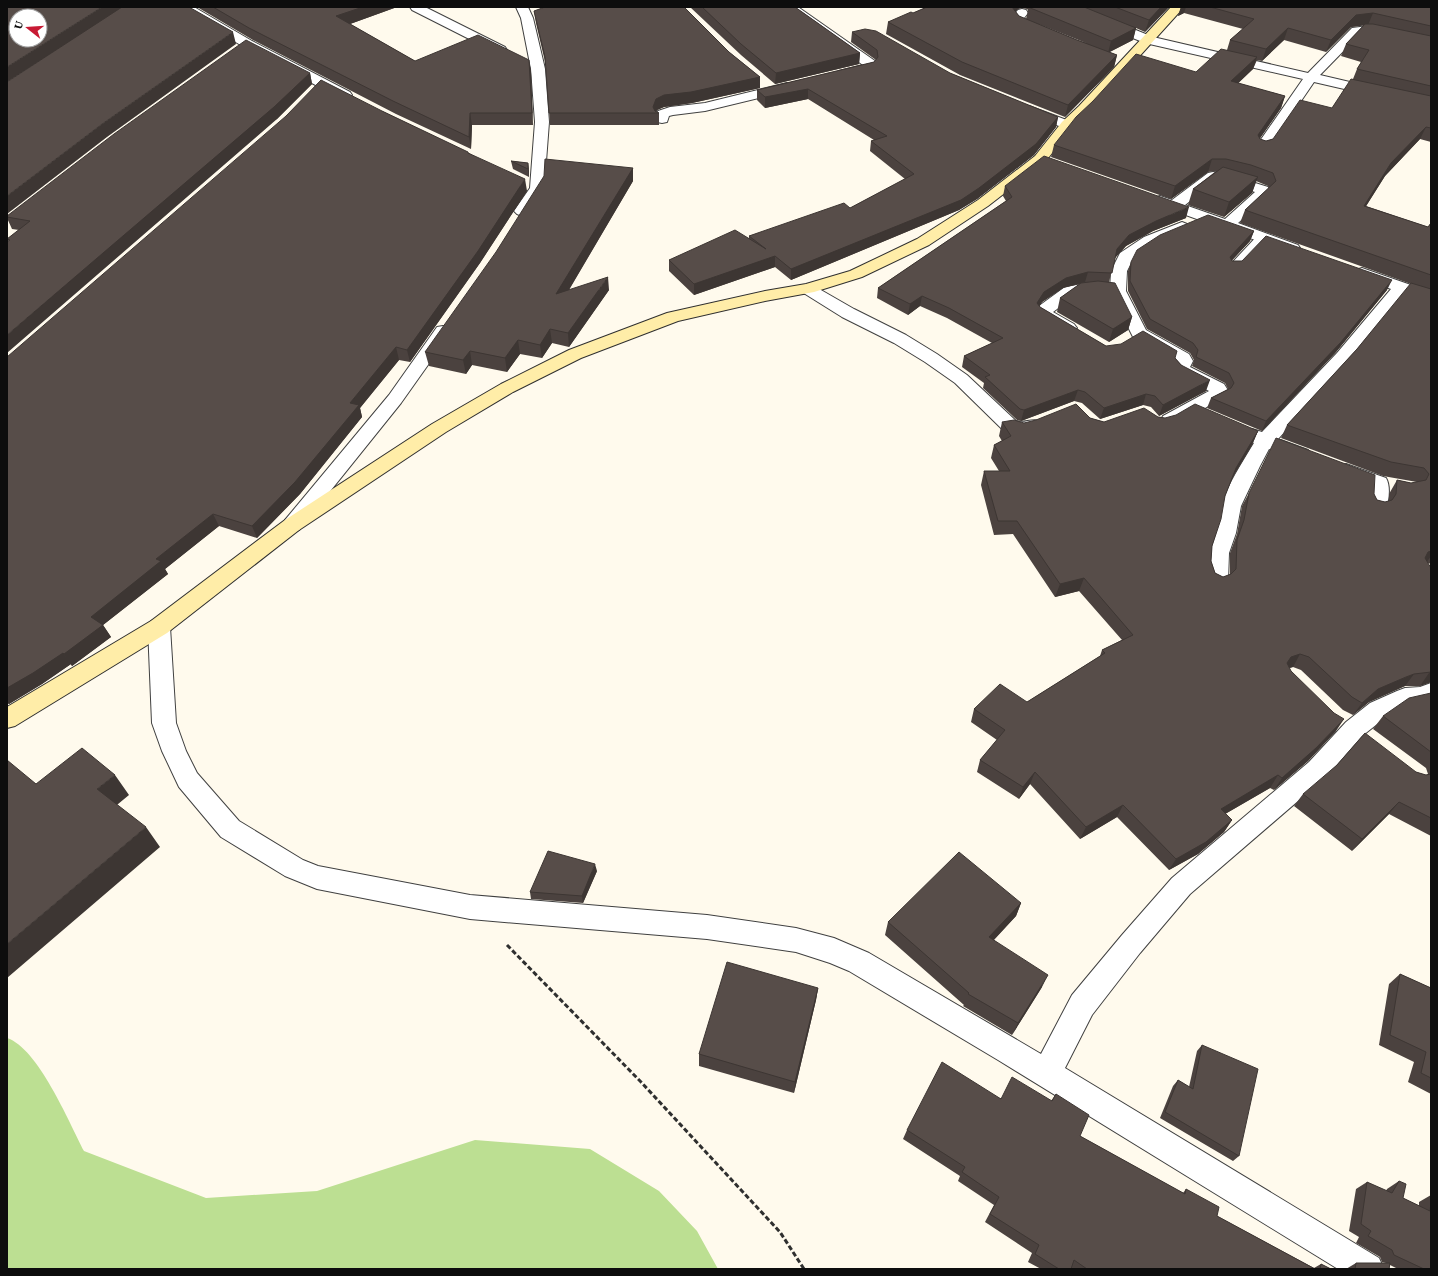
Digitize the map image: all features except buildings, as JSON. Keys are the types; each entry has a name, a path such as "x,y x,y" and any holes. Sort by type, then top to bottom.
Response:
{"main road":[{"path":"8,718 159,627 292,525 439,428 507,388 576,354 673,318 765,296 808,289 856,274 923,242 1048,161 1067,125 1076,117 1118,63 1149,40 1178,7"}],"street":[{"path":"185,7 242,48 318,88 357,100"},
{"path":"416,7 512,55"},
{"path":"792,7 870,64 868,68 831,77"},
{"path":"1068,7 1149,40 1431,105"},
{"path":"516,221 530,185 542,122 532,65 527,18 528,8"},
{"path":"1022,13 1017,18 1021,23 1049,35"},
{"path":"1262,148 1310,78 1356,31 1368,30 1431,44"},
{"path":"829,35 849,32"},
{"path":"762,81 772,90"},
{"path":"662,120 663,114 670,111 705,107 802,83"},
{"path":"1018,105 1067,125"},
{"path":"1174,206 1212,176 1218,176 1263,190 1263,192 1227,225"},
{"path":"1145,196 1308,254"},
{"path":"1155,424 1162,424 1220,394 1220,391 1218,388 1184,370 1182,368 1184,362 1183,358 1134,337 1118,292 1119,271 1126,256 1150,240 1205,217"},
{"path":"1350,269 1431,298"},
{"path":"1217,582 1219,553 1226,533 1231,506 1250,466 1265,440 1343,357 1401,287"},
{"path":"1079,335 1046,315 1044,313 1045,310 1071,291 1078,289 1088,288 1118,292"},
{"path":"808,289 848,314 900,339 931,358 961,379 1008,425 1020,429 1047,420"},
{"path":"292,525 395,399 453,316"},
{"path":"1190,409 1210,418"},
{"path":"1238,429 1322,462 1388,485 1377,507"},
{"path":"159,627 164,724 174,751 188,780 230,829 294,868 317,877 470,907 707,927 796,940 834,951 859,962 1368,1269"},
{"path":"1046,1074 1082,1005 1131,944 1181,886 1318,769 1354,730 1378,710 1406,697 1422,696 1431,692"}],"lane":[{"path":"1233,268 1262,237"}],"path":[{"path":"470,907 662,1105 780,1232 804,1269"}],"green space":[{"path":"7,1038 19,1045 30,1056 52,1087 84,1151 206,1198 317,1191 475,1140 590,1149 659,1191 697,1231 718,1269 7,1269"}]}
